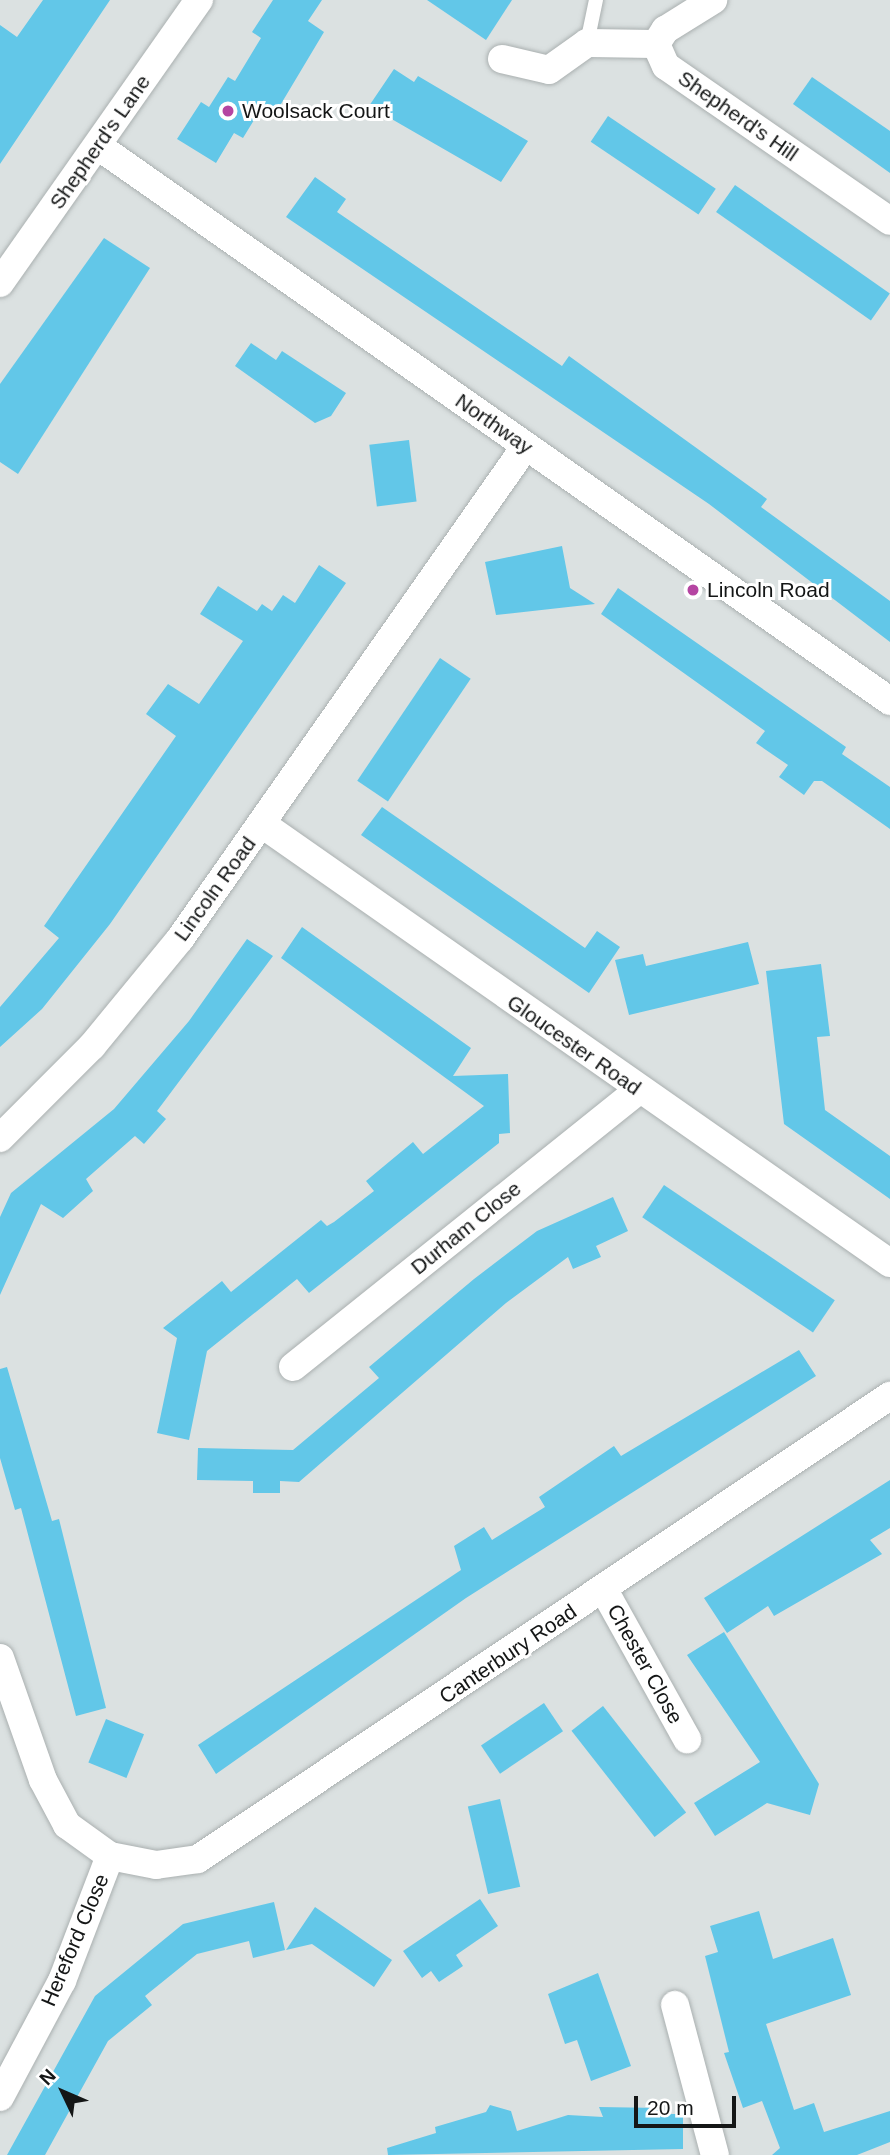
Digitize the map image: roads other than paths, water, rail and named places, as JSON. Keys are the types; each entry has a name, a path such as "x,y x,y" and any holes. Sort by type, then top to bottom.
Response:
{"street":[{"name":"Shepherd's Lane","path":"0,283 199,0"},
{"path":"502,59 549,70 587,43 656,44 665,30 713,0"},
{"name":"Shepherd's Hill","path":"656,44 666,65 890,221"},
{"name":"Northway","path":"98,146 890,701"},
{"name":"Lincoln Road","path":"0,1138 100,1035 262,824 525,447"},
{"name":"Gloucester Road","path":"262,824 890,1263"},
{"name":"Durham Close","path":"293,1367 639,1090"},
{"name":"Canterbury Road","path":"110,1856 156,1865 198,1859 604,1590 890,1396"},
{"name":"Chester Close","path":"604,1590 687,1739"},
{"path":"0,1658 52,1803 67,1825 110,1856"},
{"name":"Hereford Close","path":"0,2097 62,1981 110,1856"},
{"path":"675,2005 715,2155"}],"lane":[{"path":"587,43 596,0"}],"place":[{"name":"Woolsack Court","path":"228,111"},
{"name":"Lincoln Road","path":"693,590"}]}
